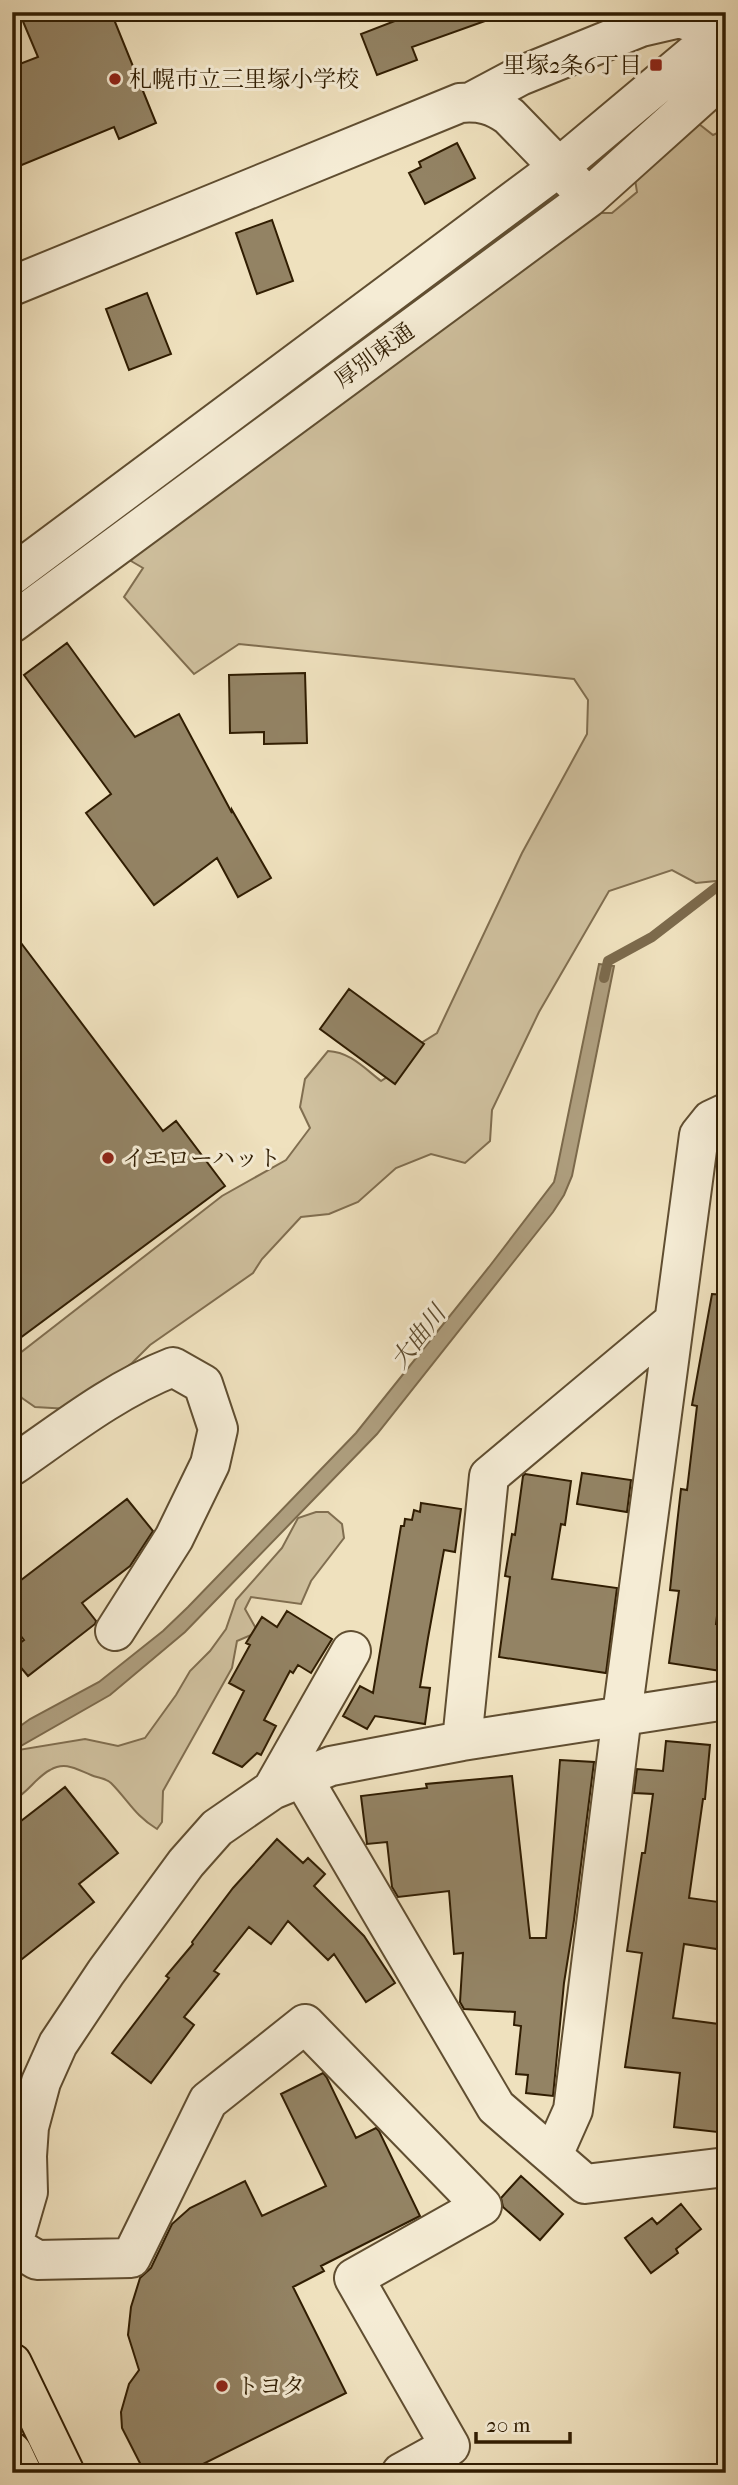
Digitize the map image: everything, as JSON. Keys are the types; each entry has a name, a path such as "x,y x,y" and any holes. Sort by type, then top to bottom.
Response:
{"highway":[{"path":"12,2363 65,2473"},
{"path":"12,2452 22,2473"}],"street":[{"path":"471,102 520,76 641,27 680,18 723,30"},
{"name":"厚別東通","path":"12,575 559,167 723,30"},
{"name":"厚別東通","path":"12,623 588,198 726,74"},
{"path":"12,286 460,103 471,102 497,107 509,116 588,198"},
{"path":"553,2155 573,2110 699,1135 712,1120 726,1113"},
{"path":"462,1741 489,1476 673,1322"},
{"path":"12,1466 117,1393 152,1375 173,1367 203,1384 218,1429 210,1464 174,1538 115,1631"},
{"path":"287,1783 351,1651"},
{"path":"12,2236 17,2230 28,2192 29,2127 41,2082 58,2044 106,1972 186,1863 217,1828 287,1783 331,1766 462,1741 726,1700"},
{"path":"287,1783 496,2107 585,2183 726,2167"},
{"path":"12,2245 37,2260 131,2258 208,2101 305,2024 482,2206 354,2278 450,2446 401,2473"}],"shaded area":[{"path":"699,124 713,135 726,129 726,880 696,883 672,870 609,891 539,1012 492,1110 490,1141 465,1163 431,1154 396,1168 358,1202 329,1214 301,1217 262,1259 253,1273 150,1345 132,1363 69,1409 35,1407 12,1387 12,1361 15,1357 222,1196 286,1160 310,1128 300,1107 305,1079 328,1051 343,1054 381,1081 405,1065 410,1050 437,1033 522,853 587,734 588,700 574,679 239,644 194,674 124,597 143,568 131,561 143,542 597,213 612,213 637,192 634,173"},
{"path":"599,964 614,966 572,1176 553,1212 377,1434 185,1632 110,1695 12,1751 12,1732 30,1719 99,1682 163,1631 356,1433 554,1182"},
{"path":"316,1512 328,1512 342,1524 344,1538 311,1581 301,1604 251,1597 245,1609 258,1632 237,1641 232,1668 163,1791 162,1822 157,1829 137,1813 109,1781 70,1767 55,1767 12,1801 12,1751 85,1739 118,1746 145,1738 190,1671 210,1651 226,1629 236,1600 282,1548 298,1518"}],"building":[{"path":"19,12 111,12 156,123 119,139 114,127 12,169 12,67 38,57"},
{"path":"418,12 499,12 499,16 412,47 417,60 377,75 361,34"},
{"path":"457,143 475,178 425,204 409,173 421,167 419,162"},
{"path":"272,220 293,281 257,294 236,233"},
{"path":"147,293 171,354 129,370 106,309"},
{"path":"67,643 135,737 179,714 232,813 232,810 271,878 238,897 217,858 154,905 86,813 111,794 24,675"},
{"path":"305,673 307,743 264,744 264,732 230,733 229,675"},
{"name":"イエローハット","path":"12,931 163,1131 176,1121 225,1186 12,1344"},
{"path":"349,989 424,1044 395,1084 320,1029"},
{"path":"712,1294 726,1295 726,1542 716,1624 726,1625 721,1671 669,1663 679,1591 670,1590 681,1489 687,1490 697,1406 692,1405"},
{"path":"582,1473 631,1480 627,1512 577,1504"},
{"path":"525,1474 571,1481 565,1525 561,1524 552,1579 617,1588 606,1673 499,1657 510,1577 505,1576"},
{"path":"127,1499 153,1531 130,1566 82,1603 96,1621 95,1624 28,1676 12,1657 12,1649 24,1640 12,1625 12,1587"},
{"path":"421,1503 461,1509 455,1552 444,1550 428,1638 420,1687 430,1688 425,1724 375,1716 367,1729 343,1716 360,1686 373,1693 401,1526 404,1526 405,1519 412,1520 414,1510 420,1512"},
{"path":"287,1611 332,1639 311,1673 298,1665 293,1673 290,1671 264,1720 276,1726 261,1755 257,1753 242,1767 213,1753 244,1691 229,1683 250,1645 246,1643 262,1617 277,1627"},
{"path":"666,1741 710,1745 705,1799 689,1898 726,1903 726,1934 723,1950 684,1944 673,2018 726,2025 726,2133 674,2127 680,2073 625,2067 642,1953 627,1951 653,1794 634,1793 637,1769 663,1771"},
{"path":"560,1760 594,1762 564,1983 553,2096 526,2093 528,2075 516,2074 521,2026 514,2025 515,2012 464,2009 460,2002 463,1953 454,1954 449,1891 398,1897 392,1887 387,1842 367,1844 361,1796 427,1788 426,1784 512,1776 530,1938 546,1938"},
{"path":"65,1787 118,1853 79,1884 94,1902 12,1967 12,1828"},
{"path":"277,1839 303,1863 308,1858 325,1874 314,1886 364,1936 395,1983 366,2002 334,1954 328,1960 288,1921 271,1944 249,1927 214,1971 219,1974 184,2017 194,2025 151,2083 112,2053 233,1888"},
{"path":"323,2073 356,2138 376,2128 379,2131 420,2216 321,2266 324,2271 293,2287 346,2393 185,2473 145,2473 122,2428 121,2412 129,2384 139,2370 128,2335 131,2307 140,2278 151,2268 172,2224 190,2208 245,2181 262,2216 326,2186 281,2094"},
{"path":"521,2176 563,2214 540,2240 503,2207 501,2198"},
{"path":"681,2204 701,2229 676,2249 678,2253 651,2273 625,2238 652,2218 657,2224"}],"waterway":[{"name":"大曲川","path":"604,978 608,961 652,937 726,880"}],"place":[{"name":"里塚2条6丁目","path":"656,65"},
{"name":"札幌市立三里塚小学校","path":"115,79"},
{"name":"イエローハット","path":"108,1158"},
{"name":"トヨタ","path":"222,2386"}]}
